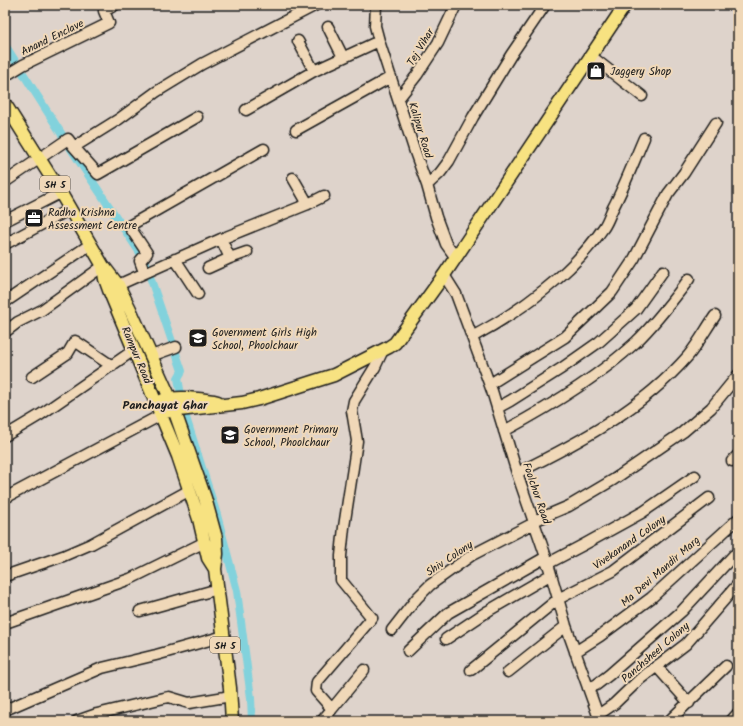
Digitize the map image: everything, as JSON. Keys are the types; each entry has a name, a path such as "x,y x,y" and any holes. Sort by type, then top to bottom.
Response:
{"main road":[{"path":"159,409 175,411 242,403 259,399 334,375 395,343 444,276 625,5"},
{"name":"Rampur Road","path":"7,112 70,209 103,266 107,284 159,409 190,490 199,519 203,543 208,558 215,569 231,696 232,721"},
{"path":"103,266 118,285 130,309 175,411 205,498 216,538 217,554 215,569"},
{"path":"159,409 170,398 188,398 214,401 225,405"}],"street":[{"name":"Anand Enclave","path":"5,76 19,67 110,23 104,11 115,5"},
{"path":"5,182 68,143 120,119 156,92 202,64 316,5"},
{"name":"Kalipur Road","path":"376,5 375,26 379,40 399,98 436,217 446,244 456,258"},
{"name":"Tej Vihar","path":"399,98 417,76 438,43 456,5"},
{"path":"427,185 440,173 449,161 473,117 511,55 545,5"},
{"path":"328,27 343,57"},
{"path":"246,110 314,71 379,40"},
{"path":"298,41 314,71"},
{"path":"591,56 642,96"},
{"path":"296,130 392,77"},
{"path":"68,143 98,174 197,117"},
{"path":"490,384 565,337 612,292 634,259 668,194 716,123"},
{"path":"472,337 493,326 538,295 577,259 604,226 621,192 644,138"},
{"path":"147,271 140,261 146,253 129,226 264,150"},
{"path":"293,178 308,204"},
{"path":"5,221 60,193"},
{"path":"118,285 221,239 308,204 324,196"},
{"path":"5,244 70,209"},
{"path":"221,239 230,258"},
{"path":"5,302 91,244"},
{"path":"208,268 247,252"},
{"path":"175,259 198,294"},
{"path":"5,332 18,322 42,310 103,266"},
{"path":"497,408 562,368 599,342 636,309 663,271"},
{"name":"Foolchor Road","path":"444,276 456,294 490,384 517,474 547,560 550,575 566,626 599,718"},
{"path":"504,431 531,417 602,370 636,342 663,313 689,279"},
{"path":"517,474 590,435 631,408 667,378 688,355 716,316"},
{"path":"32,377 68,353 76,341 112,366"},
{"path":"151,356 173,348"},
{"path":"5,436 40,415 134,350"},
{"path":"332,709 316,691 317,682 372,618 341,580 341,556 357,441 352,411 354,401 375,367 383,350"},
{"name":"Shiv Colony","path":"392,630 417,598 430,585 472,555 534,522 569,506 613,480 683,432 711,408 738,375"},
{"path":"5,498 159,409"},
{"path":"408,651 448,613 547,560 585,544 643,512 695,476"},
{"path":"5,576 63,556 91,544 190,490"},
{"name":"Vivekanand Colony","path":"470,670 558,599 613,571 710,498"},
{"name":"Ma Devi Mandir Marg","path":"575,652 600,636 651,598 738,519"},
{"path":"5,623 130,578 203,543"},
{"path":"588,688 596,685 609,675 682,611 734,555 738,559"},
{"path":"446,639 488,611 550,575"},
{"name":"Panchsheel Colony","path":"599,718 640,679 686,644 738,584"},
{"path":"140,611 218,589"},
{"path":"508,672 566,626"},
{"path":"5,710 102,668 224,636"},
{"path":"669,721 726,666"},
{"path":"657,667 688,702"},
{"path":"322,721 364,670"},
{"path":"77,721 97,714 169,697 189,703 231,696"},
{"path":"731,721 738,713"}],"waterway":[{"path":"5,45 73,152 144,259 182,371 178,378 181,395"},
{"path":"182,405 217,515 237,591 251,698 252,721"}],"place":[{"name":"Jaggery Shop","path":"596,71"},
{"name":"Radha Krishna Assessment Centre","path":"34,218"},
{"name":"Government Girls High School, Phoolchaur","path":"198,338"},
{"name":"Government Primary School, Phoolchaur","path":"230,435"}],"district":[{"name":"Panchayat Ghar","path":"165,405"}]}
